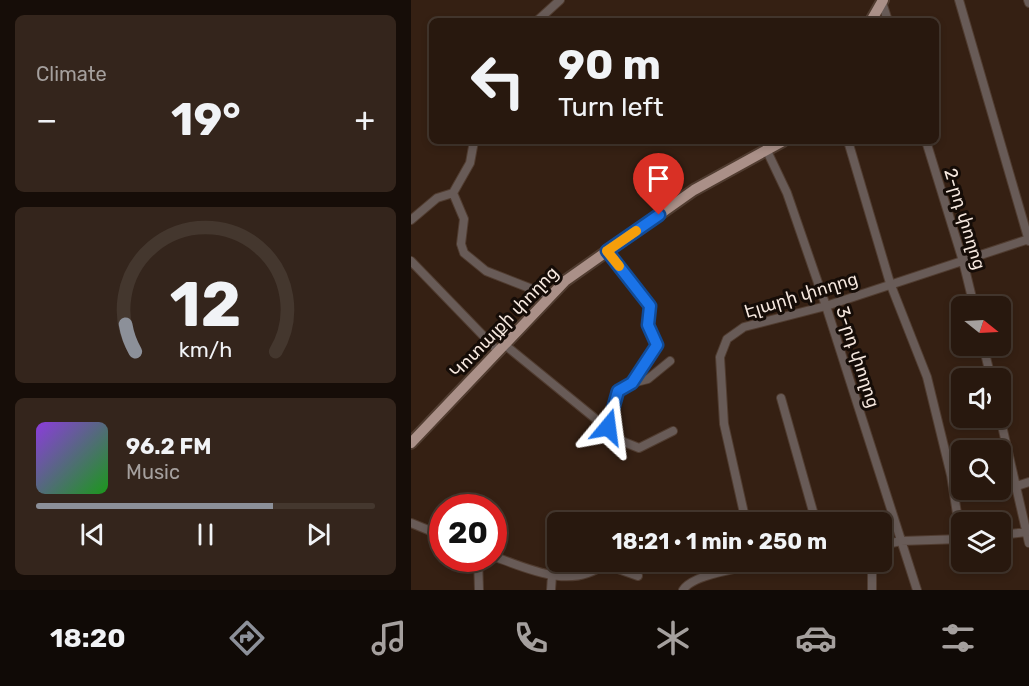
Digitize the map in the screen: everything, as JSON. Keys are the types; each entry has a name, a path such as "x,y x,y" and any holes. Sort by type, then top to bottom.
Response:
{"main road":[{"path":"872,18 882,1"},
{"name":"Կոտայքի փողոց","path":"413,438 565,281 694,190 778,144"}],"street":[{"path":"540,18 560,0"},
{"path":"959,0 1029,239"},
{"path":"882,1 887,18"},
{"path":"411,220 437,198 453,193 470,163 473,144"},
{"path":"849,144 890,283 927,377 951,475 957,512"},
{"name":"2-րդ փողոց","path":"927,144 972,296"},
{"name":"3-րդ փողոց","path":"767,151 787,193 826,306 917,590"},
{"path":"453,193 464,219 461,244 464,253 486,271 550,296"},
{"name":"Էլարի փողոց","path":"744,512 724,424 720,357 727,339 744,327 826,306 1029,239"},
{"path":"607,251 651,309 648,325 657,345 632,383"},
{"path":"411,261 502,348 608,427 624,442 639,448 673,431"},
{"path":"608,427 618,391 632,383 648,379 670,361"},
{"path":"781,398 813,512"},
{"path":"1003,428 1029,543"},
{"path":"1017,486 1029,482"},
{"path":"411,523 429,530"},
{"path":"1011,534 1026,532"},
{"path":"892,543 951,539"},
{"path":"507,561 552,575 584,576 604,564 638,576"},
{"path":"478,572 479,590"},
{"path":"683,590 693,582 722,572"},
{"path":"872,572 872,590"},
{"path":"551,590 552,575"}],"slow traffic":[{"path":"619,266 607,251 636,231"}],"route":[{"path":"608,427 618,391 632,383 657,342 648,325 650,306 607,251 659,215"}]}
